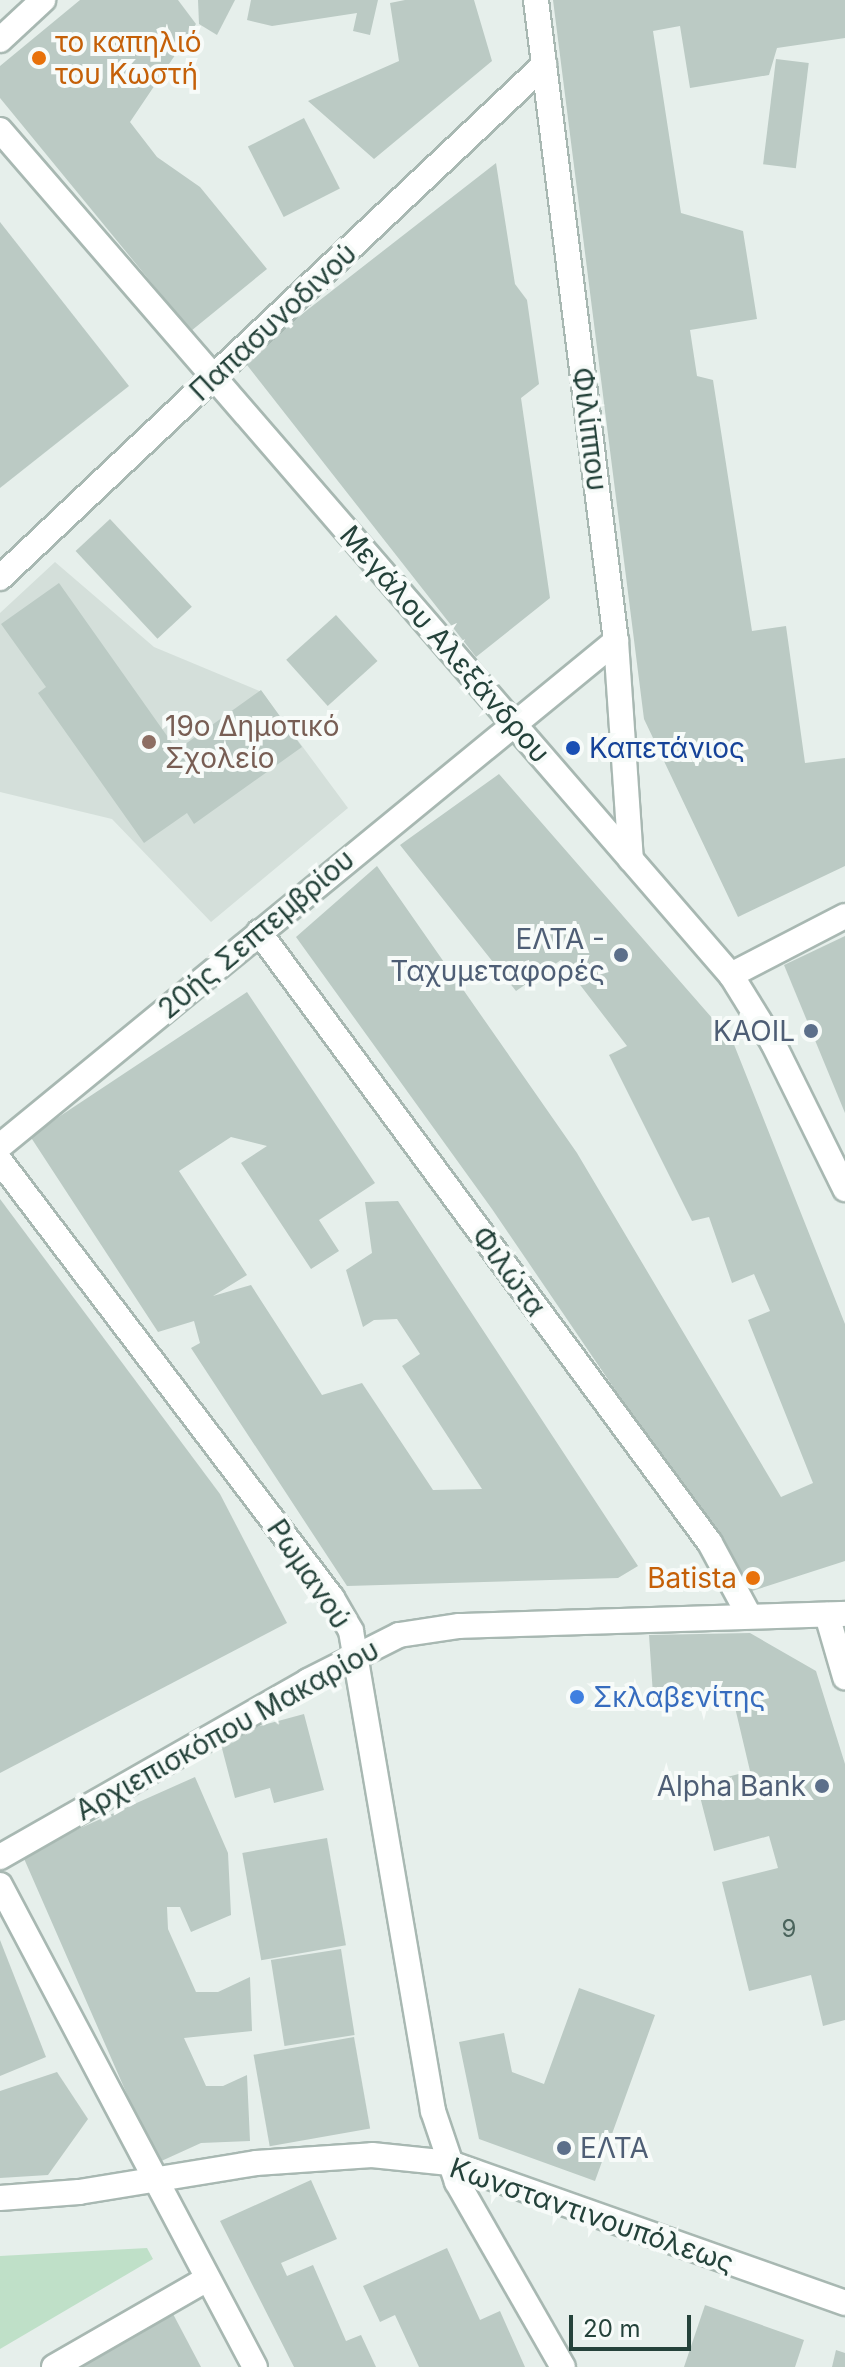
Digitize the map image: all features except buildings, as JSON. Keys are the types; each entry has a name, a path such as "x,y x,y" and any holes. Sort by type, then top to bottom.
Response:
{"street":[{"path":"0,40 43,0"},
{"name":"Φιλίππου","path":"536,0 616,641 631,859"},
{"name":"Παπασυνοδινού","path":"0,578 544,65"},
{"name":"Μεγάλου Αλεξάνδρου","path":"0,130 216,376 731,975 773,1043 845,1189"},
{"name":"20ής Σεπτεμβρίου","path":"0,1146 512,723 616,641"},
{"path":"731,975 845,916"},
{"name":"Φιλώτα","path":"259,932 710,1543 749,1615"},
{"name":"Ρωμανού","path":"0,1161 332,1598 357,1654 427,2089 450,2163 563,2367"},
{"path":"836,1614 845,1677"},
{"name":"Αρχιεπισκόπου Μακαρίου","path":"0,1857 357,1654 422,1629 836,1614"},
{"path":"0,1885 255,2367"},
{"name":"Κωνσταντινουπόλεως","path":"0,2198 256,2163 372,2155 450,2163 845,2303"},
{"path":"54,2367 207,2279"}],"shaded area":[{"name":"19ο Δημοτικό Σχολείο","path":"55,562 154,647 262,692 348,808 211,922 112,819 0,792 0,613"}],"green space":[{"path":"147,2248 153,2259 0,2349 0,2256"}],"place":[{"name":"το καπηλιό του Κωστή","path":"39,58"},
{"name":"19ο Δημοτικό Σχολείο","path":"149,742"},
{"name":"Καπετάνιος","path":"573,748"},
{"name":"ΕΛΤΑ - Ταχυμεταφορές","path":"621,955"},
{"name":"KAOIL","path":"811,1031"},
{"name":"Batista","path":"753,1578"},
{"name":"Σκλαβενίτης","path":"577,1697"},
{"name":"Alpha Bank","path":"822,1786"},
{"name":"ΕΛΤΑ","path":"564,2148"}]}
